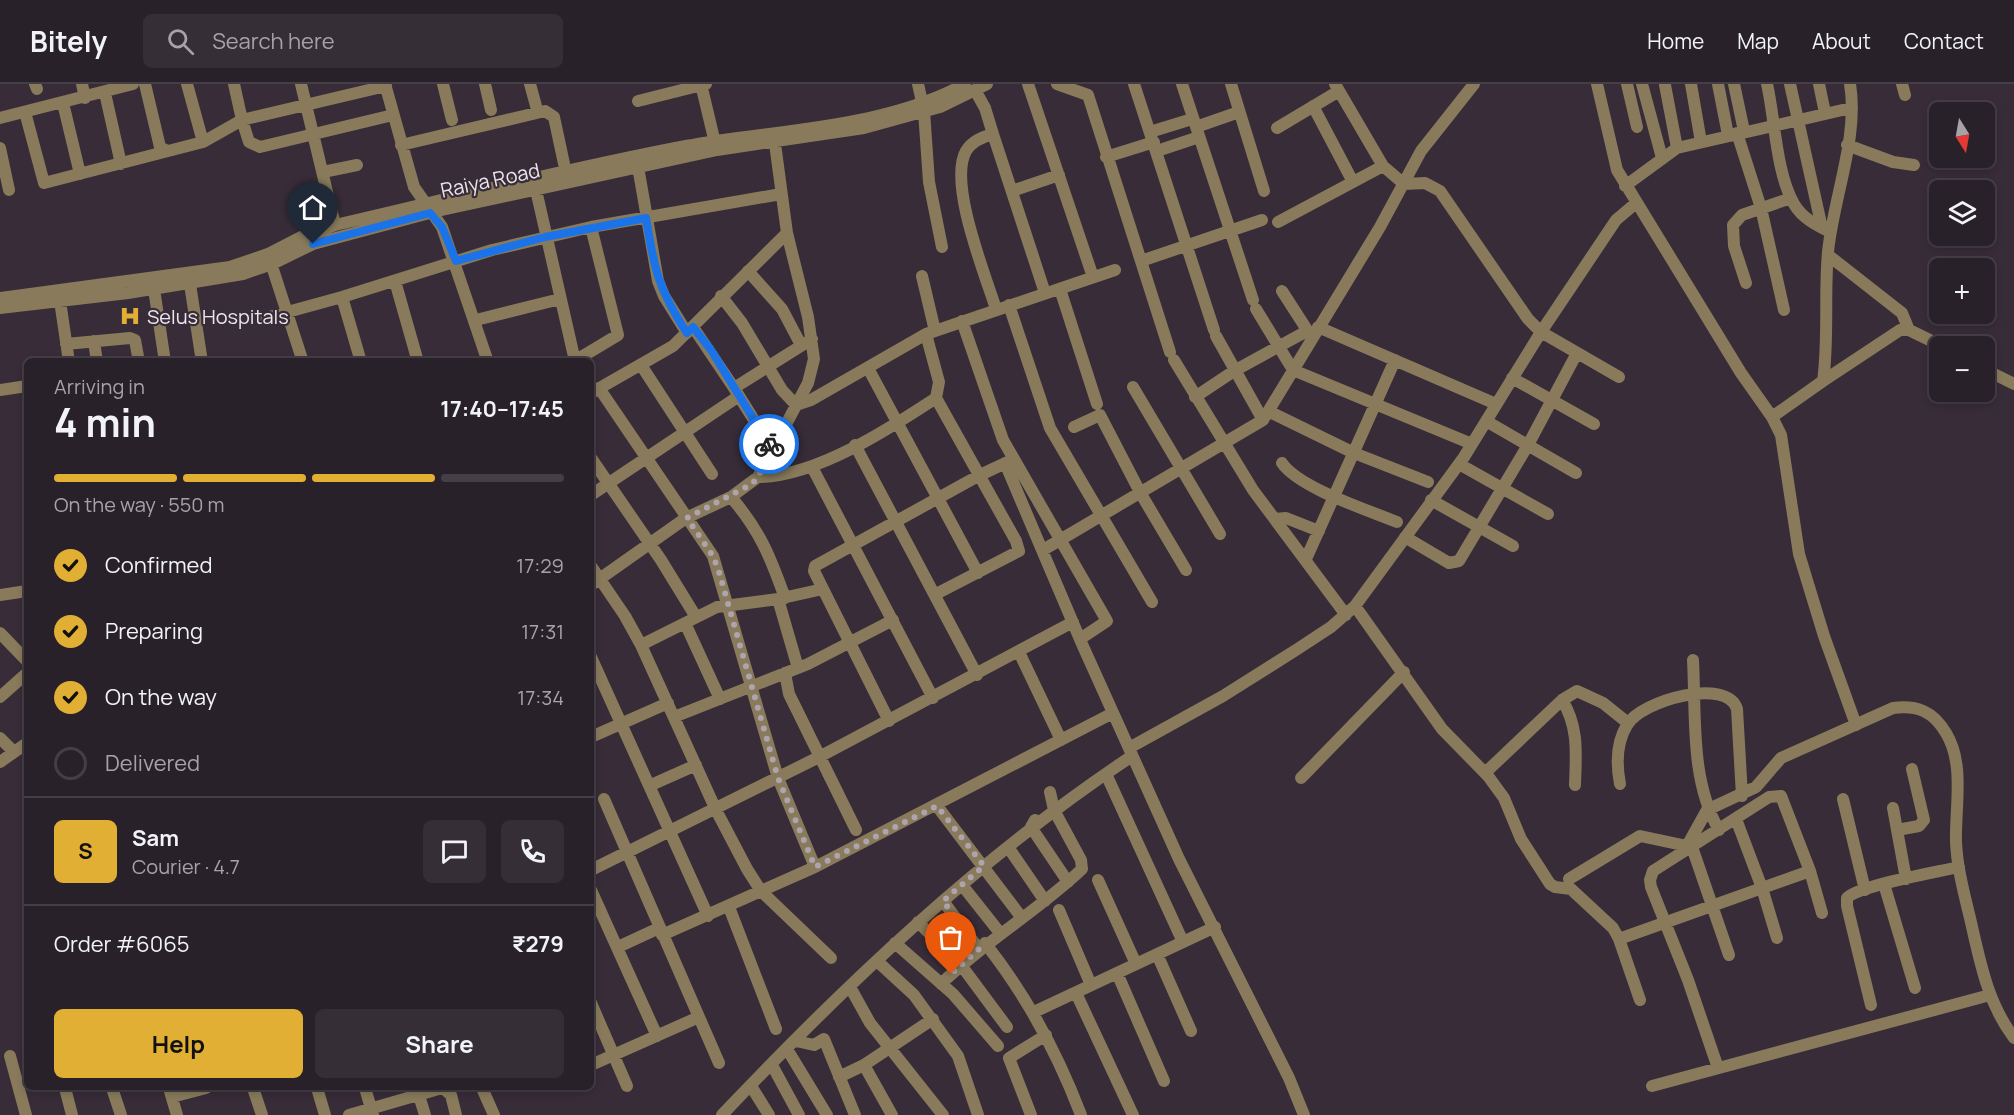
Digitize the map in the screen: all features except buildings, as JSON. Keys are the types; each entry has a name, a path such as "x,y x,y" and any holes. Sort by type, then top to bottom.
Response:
{"street":[{"path":"82,84 84,98"},
{"path":"0,118 133,84"},
{"path":"145,84 160,147 167,151"},
{"path":"187,84 203,142"},
{"path":"234,84 249,142 254,146 260,147 393,115"},
{"path":"301,84 335,225"},
{"path":"443,84 452,120"},
{"path":"485,84 491,110"},
{"path":"530,84 536,106"},
{"path":"638,101 702,84 716,145"},
{"path":"918,84 923,107 929,182 942,247"},
{"name":"Raiya Road","path":"0,308 59,295 270,259 427,209 566,173 637,162 716,145 774,137 864,117 923,107 940,97 987,84"},
{"path":"1028,84 1093,277"},
{"path":"1057,84 1088,95 1106,157 1172,356 1224,445 1346,615"},
{"path":"1134,84 1215,333 1234,370 1267,416 1428,482"},
{"path":"1182,84 1254,304 1293,370 1375,406 1472,444"},
{"path":"1231,84 1264,191"},
{"path":"1043,550 1224,445 1267,416 1312,332 1404,184 1421,151 1474,84"},
{"path":"1597,84 1612,153 1625,186 1741,373 1772,417 1780,435 1799,554 1824,636 1856,725"},
{"path":"1627,84 1637,128"},
{"path":"1642,84 1662,158"},
{"path":"1691,84 1701,142"},
{"path":"1718,84 1737,133 1761,208 1784,310"},
{"path":"1734,84 1737,133"},
{"path":"1790,84 1826,230 1823,381"},
{"path":"1819,84 1825,113"},
{"path":"1826,230 1846,145 1851,108 1850,84"},
{"path":"1665,85 1677,148"},
{"path":"1771,85 1782,164 1791,198 1802,214 1826,230"},
{"path":"25,112 44,183 203,142 242,120 380,86 393,115 414,187 427,209 442,227 456,261 487,358"},
{"path":"970,87 985,108 1045,293"},
{"path":"1277,128 1313,106 1337,87 1383,166 1404,184 1425,183 1440,191 1518,307 1541,332 1619,377"},
{"path":"105,93 121,164"},
{"path":"63,103 80,174"},
{"path":"1313,106 1353,182"},
{"path":"1625,186 1677,148 1775,123 1851,108"},
{"path":"401,145 545,111 551,112 566,173"},
{"path":"1106,157 1239,112"},
{"path":"1153,142 1196,128"},
{"path":"993,134 981,137 965,152 960,183 963,203 996,309"},
{"path":"774,137 787,233 813,371 758,477 731,497 687,518 595,582 625,616 668,703 716,810 762,891 831,958"},
{"path":"1846,145 1893,162 1914,165"},
{"path":"0,148 9,190"},
{"path":"637,162 661,289 737,392 772,449"},
{"name":"Raiya Road","path":"0,298 153,289 243,274 270,259 301,237 335,225 536,190 637,162"},
{"path":"323,172 357,165"},
{"path":"1278,222 1383,166"},
{"path":"1012,191 1059,175"},
{"path":"536,190 573,358"},
{"path":"262,319 545,237 781,194"},
{"path":"1746,283 1734,246 1733,225 1742,215 1791,198"},
{"path":"730,1112 751,1086 877,960 918,922 1031,827 1106,774 1131,752 1296,650 1346,615 1355,606 1459,464 1541,332 1616,220 1636,203"},
{"path":"1141,261 1262,220"},
{"path":"579,358 618,335 591,227"},
{"path":"787,233 673,346 595,391 647,458 713,556 778,778 815,867"},
{"path":"1827,255 1902,314 1909,330"},
{"path":"270,259 302,358"},
{"path":"796,405 811,400 930,333 1115,270"},
{"path":"748,271 782,309 806,342"},
{"path":"922,276 939,382 936,398 1016,541 1019,551 936,594"},
{"path":"395,281 417,358"},
{"path":"190,284 201,358"},
{"path":"1060,288 1097,404"},
{"path":"153,289 164,358"},
{"path":"1282,291 1312,332 1395,360 1496,404"},
{"path":"59,295 68,358"},
{"path":"721,296 742,323 782,390 796,405"},
{"path":"342,297 360,358"},
{"path":"476,320 560,299"},
{"path":"1009,305 1050,428 1152,603"},
{"path":"962,321 1009,461 1072,622 1179,859 1289,1078 1304,1115"},
{"path":"1772,417 1890,334 1899,330 1909,330 1929,340"},
{"path":"1195,397 1234,370 1278,346 1312,332"},
{"path":"66,344 130,338 135,340 138,358"},
{"path":"94,341 96,358"},
{"path":"594,493 685,431 768,366 806,342"},
{"path":"1405,537 1449,563 1454,563 1462,556 1528,446 1577,352"},
{"path":"1306,559 1395,360"},
{"path":"641,365 712,474"},
{"path":"868,368 978,573"},
{"path":"1995,374 2014,384"},
{"path":"1512,378 1594,424"},
{"path":"0,390 24,386"},
{"path":"1133,387 1220,534"},
{"path":"758,477 777,477 812,467 936,398"},
{"path":"1074,427 1100,415 1141,494 1186,570"},
{"path":"1486,421 1576,473"},
{"path":"855,445 897,520 977,675"},
{"path":"889,721 814,571 815,566 1009,461"},
{"path":"1009,461 1062,540 1107,621 1080,639"},
{"path":"594,462 650,543 691,620 720,699"},
{"path":"1282,463 1289,474 1334,496 1397,522"},
{"path":"1459,464 1548,514"},
{"path":"812,467 933,698"},
{"path":"731,497 753,523 763,540 781,599 798,668"},
{"path":"1431,500 1513,546"},
{"path":"1275,519 1286,518 1319,531"},
{"path":"640,645 728,605 781,599 823,589"},
{"path":"0,595 24,594"},
{"path":"1355,606 1404,672 1442,729 1485,772 1504,798 1521,839 1550,884 1555,887 1571,888 1613,928 1640,999"},
{"path":"674,717 798,668 893,620"},
{"path":"594,869 716,810 889,721 1072,622"},
{"path":"0,633 24,658"},
{"path":"1019,652 1060,740"},
{"path":"1693,660 1700,777 1707,810 1719,830"},
{"path":"594,663 651,785 708,916"},
{"path":"1300,778 1404,672"},
{"path":"785,673 789,694 856,830"},
{"path":"0,697 24,676"},
{"path":"1485,772 1571,693 1584,692 1628,723"},
{"path":"1620,784 1617,765 1618,750 1628,723 1638,713 1665,699 1695,695 1725,695 1735,702 1739,723 1742,796"},
{"path":"1562,700 1571,714 1576,733 1575,785"},
{"path":"594,736 668,703"},
{"path":"1729,956 1689,846 1707,810 1742,796 1763,781 1781,758 1893,708 1907,706 1922,709 1934,717 1947,734 1956,764 1959,867 1990,995 2001,1020 2014,1038"},
{"path":"618,946 708,916 815,867 937,806 1113,713"},
{"path":"0,738 14,752"},
{"path":"0,762 24,744"},
{"path":"651,785 696,765"},
{"path":"1897,830 1919,825 1924,820 1912,769"},
{"path":"1106,774 1183,942"},
{"path":"941,984 982,946 1045,901 1082,869 1082,864 1054,810 1050,792"},
{"path":"1718,1068 1688,980 1651,887 1650,875 1689,846 1719,830 1769,797 1781,796 1810,871 1822,913"},
{"path":"604,799 719,1063"},
{"path":"1843,799 1865,890"},
{"path":"937,806 1022,918"},
{"path":"1893,807 1906,879"},
{"path":"1031,827 1037,814"},
{"path":"1736,819 1762,888 1777,938"},
{"path":"1031,827 1068,882"},
{"path":"1569,879 1640,836 1689,846"},
{"path":"1008,847 1045,901"},
{"path":"1871,1005 1847,906 1849,895 1959,867"},
{"path":"1619,939 1810,871"},
{"path":"1098,880 1136,964"},
{"path":"962,885 1000,933"},
{"path":"1884,885 1915,988"},
{"path":"594,896 657,1036"},
{"path":"943,901 1007,971 1034,1012 1081,1115"},
{"path":"729,907 776,1029"},
{"path":"1059,910 1091,985"},
{"path":"918,922 961,965 1007,1027"},
{"path":"1034,1012 1183,942 1217,932"},
{"path":"1217,932 1227,940 1292,1066 1312,1115"},
{"path":"895,943 941,984 998,1046"},
{"path":"1157,954 1191,1031"},
{"path":"877,960 914,995 958,1056 978,1115"},
{"path":"1117,973 1164,1081"},
{"path":"850,987 870,1023 943,1115"},
{"path":"1076,993 1133,1115"},
{"path":"1652,1086 1990,995"},
{"path":"594,1010 627,1086"},
{"path":"594,1064 699,1017"},
{"path":"839,1077 864,1065 933,1019"},
{"path":"1031,1115 1009,1058 1046,1035"},
{"path":"791,1045 814,1045 824,1039 855,1115"},
{"path":"791,1045 827,1115"},
{"path":"10,1056 26,1115"},
{"path":"772,1065 798,1115"},
{"path":"864,1065 892,1115"},
{"path":"751,1086 769,1115"},
{"path":"65,1090 72,1115"},
{"path":"113,1090 121,1115"},
{"path":"177,1115 171,1092 188,1090"},
{"path":"254,1090 262,1115"},
{"path":"318,1090 325,1115"},
{"path":"366,1090 372,1112"},
{"path":"445,1090 451,1095 456,1115"},
{"path":"483,1090 494,1115"},
{"path":"349,1115 372,1112 418,1091 425,1115"}],"way so far":[{"path":"769,444 772,449 752,484 687,518 713,556 719,572 778,778 815,867 937,806 984,866 943,901 979,949 951,974"}],"place":[{"name":"Selus Hospitals","path":"130,316"}],"route":[{"path":"313,244 430,213 442,227 456,261 545,237 646,218 658,281 670,308 687,333 693,327 711,350 769,444"}]}
